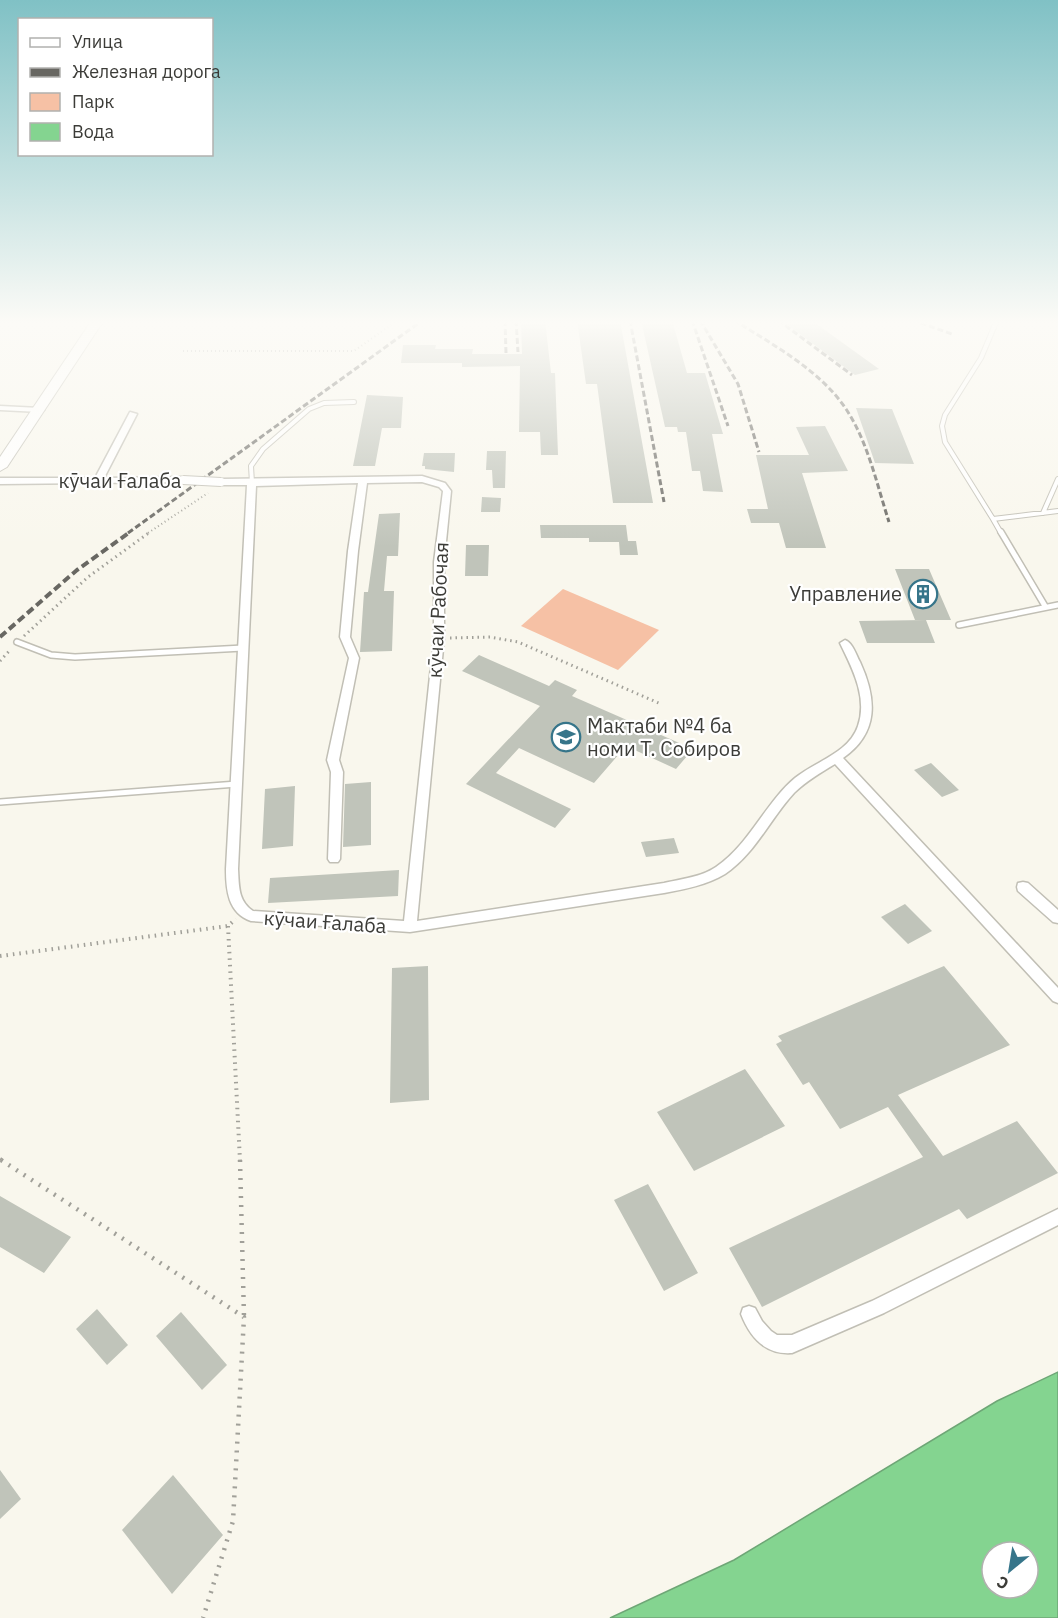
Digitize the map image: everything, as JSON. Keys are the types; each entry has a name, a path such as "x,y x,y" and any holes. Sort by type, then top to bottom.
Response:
{"main road":[{"path":"0,467 49,396"}],"street":[{"path":"0,408 40,410"},
{"path":"98,481 133,414"},
{"name":"кӯчаи Рабочая","path":"252,483 422,478 442,485 447,491 439,562 439,638 410,927"},
{"name":"кӯчаи Ғалаба","path":"0,481 183,480 252,483 233,896 243,912 265,919 410,927 475,919 694,882 721,871 735,859 800,780 837,759 863,728 868,706 865,684 845,642"},
{"path":"334,859 337,772 333,760 354,658 345,637 353,551 363,480"},
{"path":"837,759 1058,998"},
{"path":"1023,887 1058,918"},
{"path":"749,1314 755,1328 762,1335 782,1346 792,1344 878,1307 1058,1217"}],"lane":[{"path":"957,396 945,415 942,426 945,442 1045,606"},
{"path":"252,483 251,466 263,449 302,414 324,403 354,402"},
{"path":"1043,513 1058,479"},
{"path":"993,519 1058,512"},
{"path":"958,625 1058,605"},
{"path":"17,642 51,655 75,657 243,648"},
{"path":"0,802 237,784"}],"path":[{"path":"0,661 17,642 88,577 122,550 223,482"},
{"path":"458,638 490,637 518,642 661,704"},
{"path":"0,956 228,926 243,912"},
{"path":"202,1618 233,1521 244,1317 243,1210 228,926"},
{"path":"0,1159 244,1317"}],"green space":[{"path":"563,589 659,630 618,670 521,626"}],"water":[{"path":"1058,1372 1058,1618 610,1618 734,1560 997,1401"}],"building":[{"path":"367,396 403,397 401,428 382,428 375,466 353,466"},
{"path":"520,396 556,396 558,455 541,455 540,432 519,432"},
{"path":"599,396 634,396 653,503 613,503"},
{"path":"658,396 712,396 723,434 712,434 723,492 703,491 700,471 692,471 686,432 678,432 677,427 665,427"},
{"path":"856,408 892,409 914,464 875,463"},
{"path":"825,426 848,471 802,473 826,548 786,548 779,523 751,523 747,509 768,509 756,455 809,455 796,427"},
{"path":"487,451 506,451 505,488 493,488 492,470 486,470"},
{"path":"424,453 455,453 454,472 425,469 425,466 422,466"},
{"path":"482,497 501,498 500,512 481,512"},
{"path":"400,513 398,556 387,556 384,591 394,591 392,651 360,652 364,592 368,592 379,514"},
{"path":"540,525 626,525 628,541 636,541 638,555 620,555 619,542 589,542 589,538 541,538"},
{"path":"466,545 489,545 488,576 465,576"},
{"path":"895,569 929,569 951,620 915,620"},
{"path":"926,620 935,643 867,643 859,621"},
{"path":"479,655 549,686 555,680 577,690 572,696 693,749 676,769 626,746 594,783 519,748 496,773 571,809 555,828 466,784 540,706 462,671"},
{"path":"931,763 959,790 942,797 914,770"},
{"path":"371,782 371,845 343,847 345,784"},
{"path":"295,786 293,846 262,849 265,789"},
{"path":"674,838 679,853 646,857 641,842"},
{"path":"399,870 398,896 268,903 270,878"},
{"path":"905,904 932,931 908,944 881,917"},
{"path":"428,966 429,1100 390,1103 392,968"},
{"path":"944,966 1010,1045 898,1095 943,1156 1017,1121 1058,1173 967,1219 959,1209 762,1307 729,1248 923,1157 888,1107 840,1129 809,1082 803,1085 776,1044 782,1041 778,1036"},
{"path":"745,1069 785,1126 694,1171 657,1112"},
{"path":"648,1184 698,1273 664,1291 614,1200"},
{"path":"0,1196 71,1237 44,1273 0,1247"},
{"path":"97,1309 128,1345 107,1365 76,1329"},
{"path":"181,1312 227,1365 202,1390 156,1336"},
{"path":"0,1470 21,1499 0,1519"},
{"path":"173,1475 223,1535 172,1594 122,1530"}],"railway":[{"path":"128,533 318,396"},
{"path":"644,396 664,502"},
{"path":"718,396 728,426"},
{"path":"742,396 759,452"},
{"path":"835,396 846,409 860,435 889,522"},
{"path":"0,637 77,570 130,532"}],"place":[{"name":"Управление","path":"923,594"},
{"name":"Мактаби №4 ба номи Т. Собиров","path":"566,737"}]}
